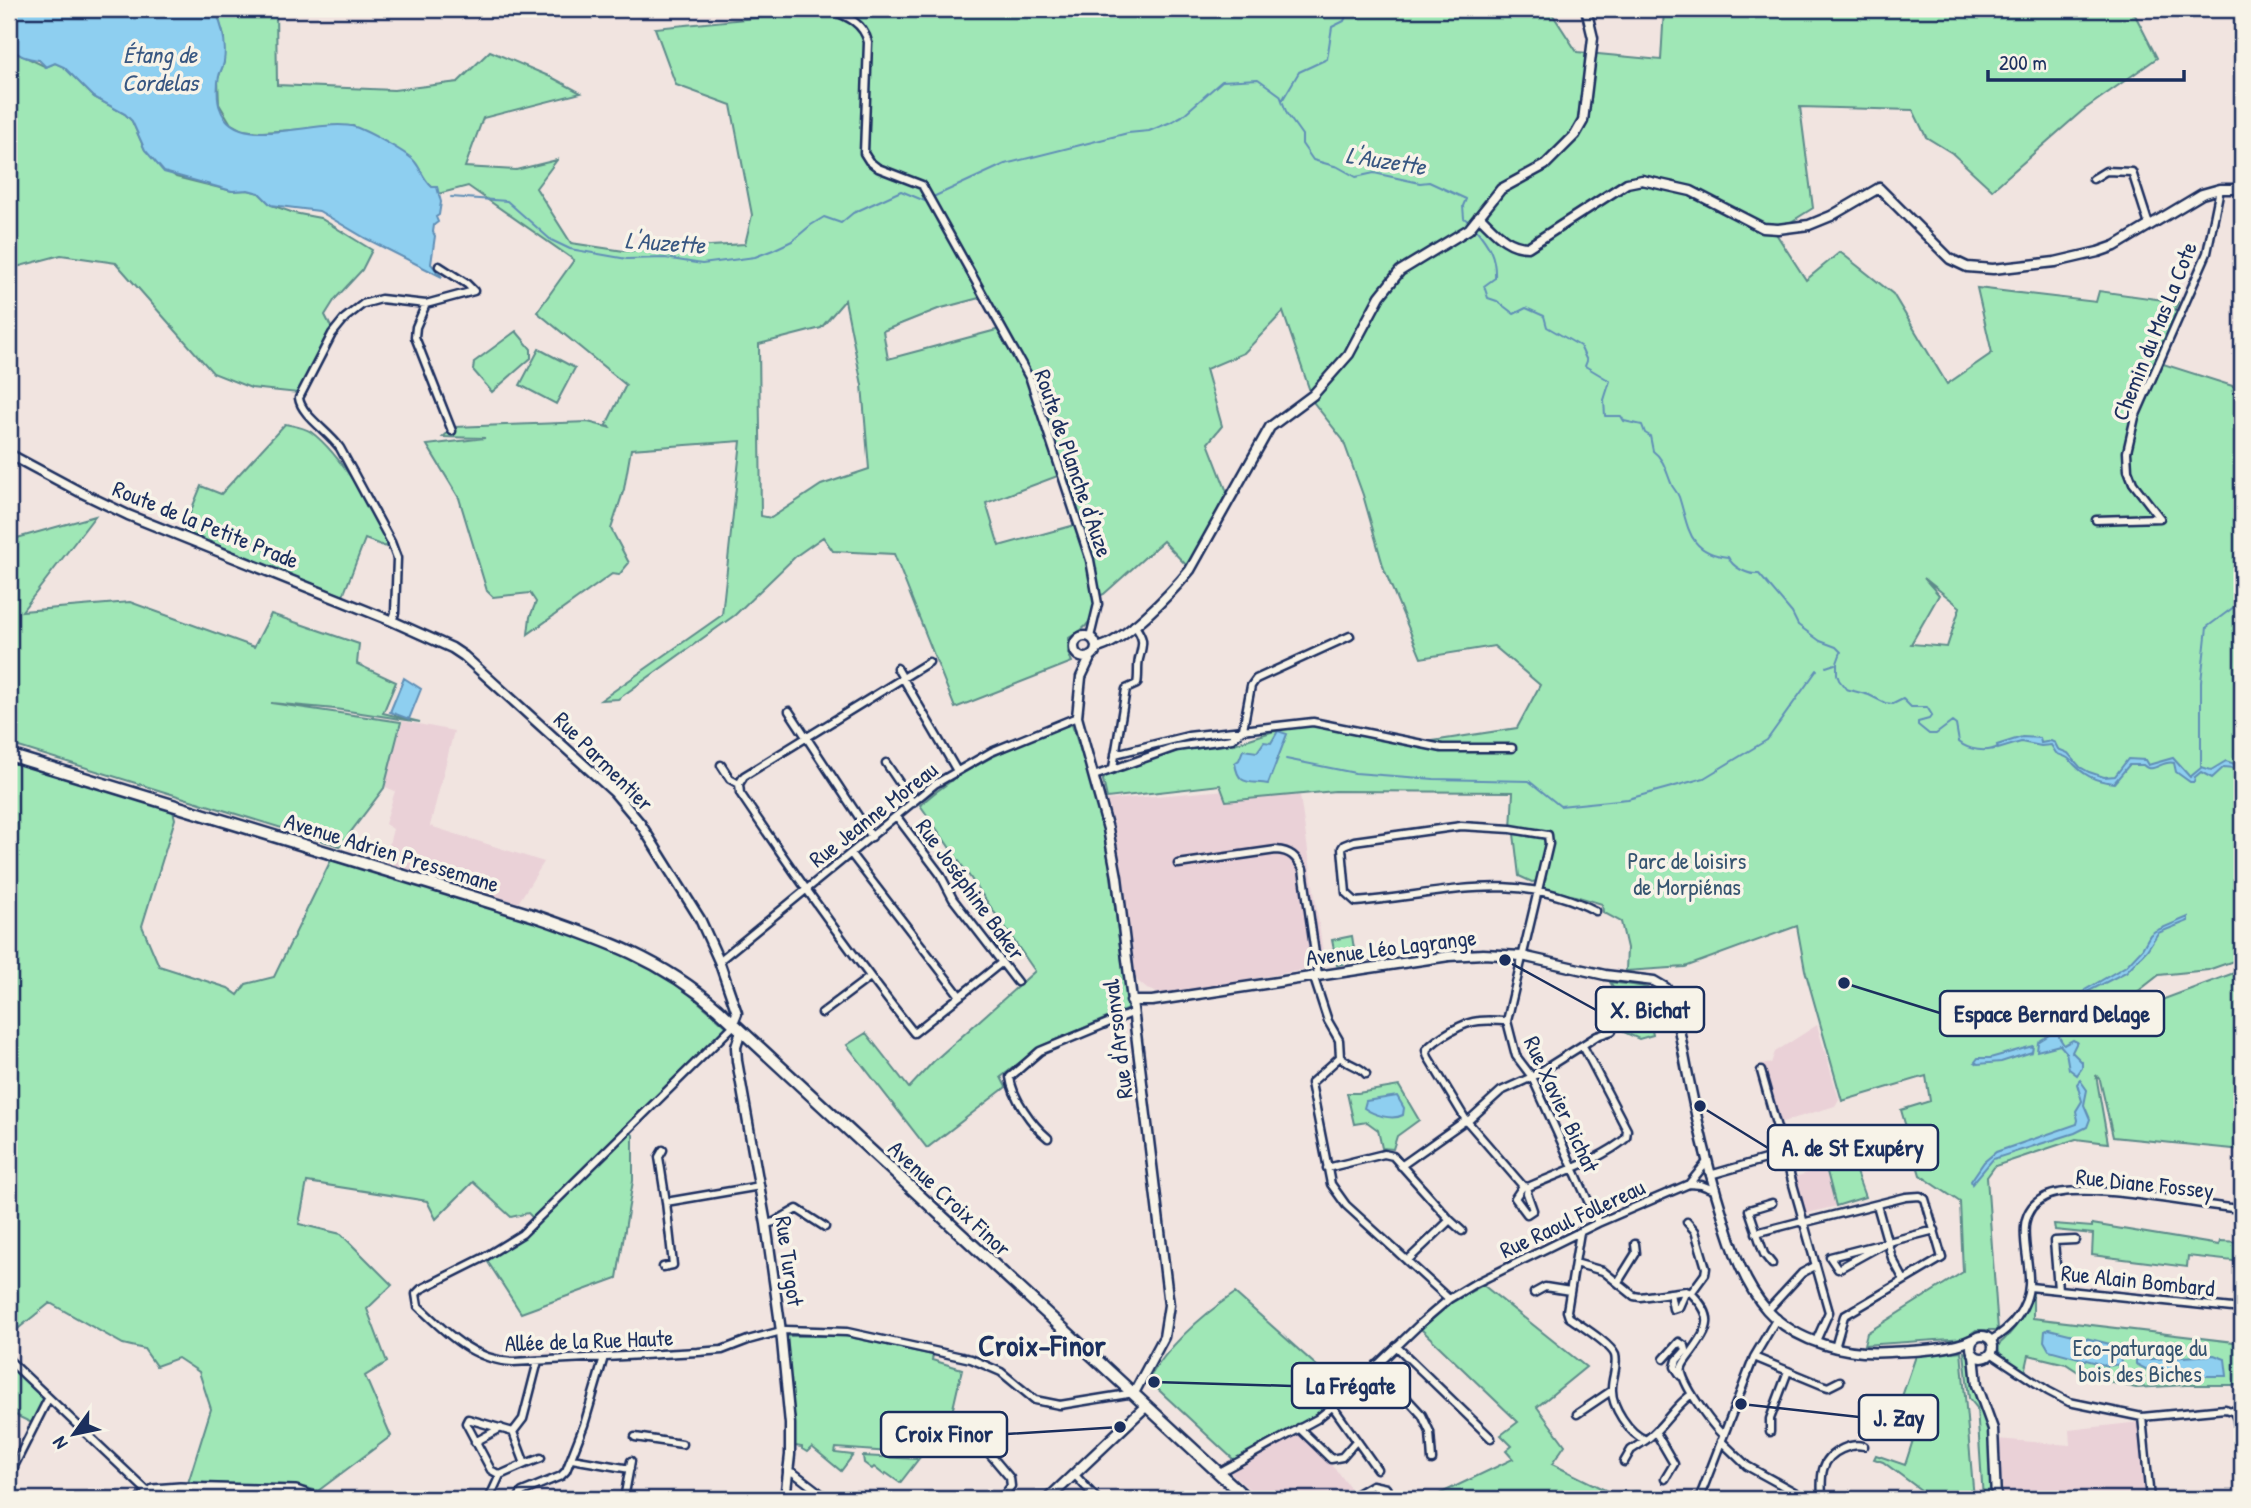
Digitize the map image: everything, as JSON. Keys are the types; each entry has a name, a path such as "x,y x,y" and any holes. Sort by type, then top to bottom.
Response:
{"main road":[{"name":"Avenue Adrien Pressemane","path":"9,755 535,916 601,939 673,974 736,1026"},
{"name":"Avenue Croix Finor","path":"736,1026 1247,1499"},
{"path":"1048,1499 1146,1406"},
{"path":"145,1496 161,1489 180,1488 296,1491 318,1499"}],"street":[{"name":"Route de Planche d'Auze","path":"829,9 859,24 867,41 864,153 878,168 922,185 1001,323 1035,390 1094,579 1098,604 1090,637"},
{"path":"1096,648 1090,637 1083,636 1077,639 1074,648 1082,658 1091,656 1096,648 1112,643 1135,625 1190,570 1270,427 1313,395 1349,354 1380,296 1401,271 1469,229 1501,188 1545,165 1561,152 1575,135 1583,121 1593,38 1587,9"},
{"path":"2093,179 2106,171 2132,172 2149,225"},
{"path":"1477,219 1507,242 1518,247 1528,247 1626,183 1642,180 1692,191 1763,228 1778,229 1809,225 1831,216 1879,188 1950,259 1967,267 1993,269 2055,262 2098,252 2115,246 2202,194 2220,189 2242,189"},
{"name":"Chemin du Mas La Cote","path":"2096,520 2160,518 2133,483 2128,470 2127,452 2135,417 2207,253 2220,189"},
{"path":"392,621 395,613 397,558 391,542 340,447 331,435 304,411 299,398 332,334 355,309 368,301 381,299 426,304 474,291 439,266"},
{"path":"426,304 416,327 415,337 452,430"},
{"name":"Route de la Petite Prade","path":"9,454 128,515 392,621"},
{"name":"Rue Parmentier","path":"392,621 464,656 614,792 640,823 691,902 719,961 737,1013 736,1026"},
{"path":"1113,768 1126,689 1137,684 1144,645 1135,625"},
{"path":"1094,776 1176,747 1233,738 1243,729 1251,686 1256,679 1350,636"},
{"name":"Rue d'Arsonval","path":"1077,654 1081,677 1077,717 1108,829 1117,877 1169,1305 1164,1337 1133,1393"},
{"name":"Rue d'Arsonval","path":"1081,677 1091,656"},
{"path":"929,662 744,776 739,784 740,793 806,890 914,1033 1001,962"},
{"name":"Rue Jeanne Moreau","path":"719,961 935,784 957,771 897,668"},
{"path":"789,711 873,837"},
{"path":"957,771 991,752 1077,717"},
{"path":"1115,754 1180,737 1313,722 1442,748 1512,748"},
{"path":"886,762 913,803"},
{"path":"721,765 730,779 739,784"},
{"name":"Rue Joséphine Baker","path":"897,817 940,874 953,899 1017,982"},
{"name":"Rue Xavier Bichat","path":"1537,892 1517,887 1481,887 1356,902 1346,893 1342,848 1348,842 1443,827 1492,827 1548,835 1549,844 1507,1021 1516,1056 1532,1077 1598,1223"},
{"path":"1178,864 1276,850 1287,851 1296,857 1303,869 1316,975 1328,1021 1339,1040 1340,1057 1367,1074"},
{"path":"851,854 960,996"},
{"path":"1537,892 1572,899 1596,911"},
{"name":"Avenue Léo Lagrange","path":"1131,1002 1449,956 1483,954 1522,956 1605,975 1654,981 1666,988 1675,1007 1707,1162"},
{"path":"822,1013 870,977"},
{"path":"1048,1138 1039,1130 1011,1087 1010,1077 1040,1051 1132,1013"},
{"path":"1507,1021 1480,1020 1469,1023 1426,1050 1467,1121 1525,1186 1573,1167 1619,1145 1626,1138 1626,1130 1583,1046"},
{"name":"Rue Turgot","path":"736,1026 737,1061 760,1186 781,1331 790,1424 785,1499"},
{"name":"Allée de la Rue Haute","path":"736,1026 522,1234 449,1277 421,1289 416,1294 418,1306 471,1351 494,1361 538,1361 722,1350 781,1331 847,1332 971,1359 1001,1372 1035,1400 1060,1405 1133,1393"},
{"path":"1401,1166 1467,1121 1501,1091 1532,1077 1597,1035 1612,1031"},
{"path":"1340,1057 1311,1083 1331,1184 1346,1205 1449,1299"},
{"path":"1760,1071 1829,1312 1816,1341"},
{"path":"663,1150 659,1157 673,1265 663,1266"},
{"path":"1327,1168 1384,1154 1393,1156 1462,1231"},
{"path":"1710,1175 1783,1154"},
{"path":"1707,1162 1737,1262 1746,1281 1776,1318 1835,1349 1882,1353 1961,1345 1984,1335 1993,1345 1976,1372"},
{"path":"1689,1184 1707,1162"},
{"path":"1689,1184 1714,1190"},
{"name":"Rue Raoul Follereau","path":"1218,1473 1317,1419 1449,1299 1598,1223 1689,1184"},
{"path":"666,1202 760,1186"},
{"name":"Rue Diane Fossey","path":"1991,1340 2004,1333 2016,1320 2030,1287 2024,1226 2026,1216 2035,1204 2052,1194 2095,1191 2242,1209"},
{"path":"1756,1233 1906,1197 1920,1196 1925,1199 1941,1258 1844,1316 1835,1349"},
{"path":"1772,1203 1749,1210 1763,1254 1772,1264"},
{"path":"1877,1205 1892,1258 1904,1280"},
{"path":"766,1224 774,1223 797,1209 825,1227"},
{"path":"1407,1261 1450,1220"},
{"path":"1670,1293 1673,1309 1679,1307 1688,1292 1705,1275 1706,1268 1695,1231 1687,1223"},
{"path":"1887,1242 1838,1269 1830,1257 1887,1242 1935,1230"},
{"path":"1580,1232 1567,1311 1569,1317 1612,1350 1616,1364 1611,1391 1624,1421 1646,1440"},
{"path":"2058,1289 2054,1241 2075,1240"},
{"path":"1563,1241 1573,1245 1576,1253"},
{"path":"1618,1282 1636,1252 1635,1244"},
{"path":"1575,1263 1603,1271 1634,1296 1688,1292 1704,1307 1707,1325 1681,1367 1682,1377"},
{"path":"1768,1310 1802,1273 1815,1266"},
{"path":"1534,1293 1545,1287 1570,1291"},
{"name":"Rue Alain Bombard","path":"2030,1287 2242,1309"},
{"path":"1829,1312 1844,1316"},
{"path":"1699,1499 1754,1357 1776,1318"},
{"path":"1973,1339 1970,1345 1979,1392 1993,1429 1996,1499"},
{"path":"1664,1359 1679,1342 1685,1346 1686,1350 1677,1360 1675,1367 1722,1438 1747,1466 1807,1499"},
{"path":"1961,1345 1973,1353 1988,1356 2069,1402 2142,1417 2225,1409 2238,1416 2242,1476"},
{"path":"1396,1346 1491,1438"},
{"path":"518,1499 522,1492 561,1476 572,1459 604,1357"},
{"path":"1754,1357 1828,1387 1840,1381"},
{"path":"9,1360 145,1496"},
{"path":"513,1432 523,1419 538,1361"},
{"path":"1376,1365 1422,1415 1430,1432 1432,1460"},
{"path":"1770,1432 1770,1419 1788,1371"},
{"path":"1577,1414 1611,1391"},
{"path":"1624,1462 1631,1450 1656,1433 1684,1399 1692,1394"},
{"path":"9,1476 48,1399"},
{"path":"1332,1407 1377,1469"},
{"path":"2142,1417 2150,1499"},
{"path":"500,1475 491,1470 466,1423 468,1419 513,1432"},
{"path":"475,1442 501,1428"},
{"path":"1299,1429 1331,1459 1342,1457 1356,1441"},
{"path":"513,1432 525,1464"},
{"path":"1656,1433 1674,1464 1665,1479"},
{"path":"635,1437 682,1444"},
{"path":"963,1441 978,1440 1010,1478 1011,1486 1001,1499"},
{"path":"1822,1499 1821,1479 1824,1463 1832,1454 1854,1444 1864,1446"},
{"path":"489,1499 500,1475 541,1458"},
{"path":"572,1459 630,1465 624,1499"},
{"path":"788,1471 828,1499"},
{"path":"1074,1474 1097,1499"},
{"path":"1348,1499 1372,1485 1386,1488 1391,1497"},
{"path":"1856,1499 1875,1499"}],"shaded area":[{"path":"403,721 454,731 430,826 544,862 518,903 384,863 393,829 385,824 395,791 383,786"},
{"path":"1251,788 1300,796 1325,966 1163,995 1147,989 1134,978 1107,800"},
{"path":"1817,1025 1839,1099 1835,1106 1779,1123 1762,1065 1771,1063 1775,1052"},
{"path":"1826,1168 1836,1206 1804,1214 1794,1177"},
{"path":"2140,1422 2146,1499 2002,1499 1997,1439 2070,1445 2069,1430"},
{"path":"1299,1434 1339,1473 1352,1491 1351,1496 1346,1499 1260,1499 1229,1471"}],"green space":[{"path":"9,9 13,51 46,67 55,63 64,67 94,97 125,114 132,121 145,150 176,177 232,191 248,190 259,193 271,205 320,218 372,250 362,270 335,299 325,315 332,329 298,393 251,388 213,373 116,263 61,255 9,269"},
{"name":"Parc de loisirs de Morpiénas","path":"215,9 276,9 277,85 394,90 458,82 490,51 581,93 483,118 465,167 516,170 557,160 536,188 571,243 624,251 745,244 752,215 731,105 676,85 655,28 774,16 773,9 1549,9 1577,52 1661,60 1664,9 2132,9 2157,58 2082,111 1992,190 1952,153 1926,137 1913,110 1800,107 1813,208 1775,232 1806,280 1840,252 1893,294 1947,384 1992,353 1977,288 2096,302 2099,291 2178,302 2175,310 2184,314 2163,364 2242,389 2242,958 2208,970 2159,975 2109,1014 2116,1017 2242,970 2242,1150 2113,1137 2100,1080 2096,1075 2108,1143 2076,1139 1995,1166 1987,1177 1998,1330 1976,1330 1965,1338 1864,1345 1867,1333 1963,1272 1960,1202 1920,1175 1901,1110 1930,1101 1926,1076 1842,1101 1805,970 1797,926 1685,967 1626,971 1627,948 1621,922 1603,912 1602,904 1572,895 1537,892 1548,835 1511,829 1513,792 1335,791 1226,801 1220,785 1107,798 1103,780 1106,776 1148,759 1182,750 1234,744 1296,727 1297,724 1426,742 1517,728 1540,685 1494,646 1421,658 1384,569 1363,495 1343,440 1314,403 1283,312 1244,353 1206,369 1222,426 1208,443 1227,492 1188,567 1163,541 1104,594 1095,598 1089,622 1069,638 1068,653 1072,662 955,708 894,554 833,551 823,537 796,556 735,615 618,699 601,700 722,615 741,441 631,449 624,489 611,529 629,563 619,575 612,574 528,634 530,617 536,602 530,593 493,597 487,591 459,498 427,445 485,438 443,437 454,427 588,422 611,428 606,425 626,385 537,312 574,260 468,186 438,194 437,187 432,187 423,179 415,164 353,126 262,132 242,130 231,124 219,104 218,79 224,62 224,36","holes":["983,297 1000,329 888,359 883,331 938,309","845,300 862,385 869,469 821,485 771,518 761,516 759,344 821,328","1060,475 1075,525 999,546 986,503","1924,578 1960,607 1947,647 1911,644 1939,595"]},
{"path":"516,331 531,349 531,358 492,392 473,370 474,362"},
{"path":"539,349 575,368 556,404 520,385"},
{"path":"285,424 311,432 334,454 366,502 389,548 365,539 343,596 186,533 184,528 201,486 221,494"},
{"path":"95,516 22,611 130,602 254,647 271,614 359,644 357,664 396,682 383,713 420,722 335,709 271,703 401,722 384,788 340,846 9,744 9,555 13,554 10,540"},
{"path":"1071,722 1099,806 1110,868 1128,1009 1041,1046 1001,1077 1006,1087 927,1148 847,1045 866,1033 909,1088 933,1062 1035,971 920,805 973,767"},
{"path":"9,760 173,811 175,819 142,926 159,966 228,988 238,995 246,984 274,977 331,860 549,924 645,964 666,974 726,1026 724,1031 534,1219 528,1213 511,1217 473,1182 436,1219 427,1201 307,1182 299,1224 341,1234 392,1285 367,1309 387,1362 365,1376 391,1436 318,1491 299,1486 188,1483 211,1409 199,1372 178,1358 156,1366 144,1349 123,1344 50,1303 9,1336"},
{"path":"1514,834 1544,838 1547,844 1538,881 1532,882 1519,876"},
{"path":"1352,936 1356,961 1337,965 1332,940"},
{"path":"1610,982 1653,991 1660,996 1671,1013 1649,1016 1653,1035 1639,1039 1624,1032 1624,1024 1633,1018"},
{"path":"1399,1086 1419,1120 1397,1136 1393,1149 1382,1148 1378,1130 1367,1122 1354,1124 1347,1093"},
{"path":"630,1131 633,1135 633,1181 617,1278 521,1313 486,1259 523,1236"},
{"path":"1852,1161 1865,1197 1836,1206 1826,1168"},
{"path":"2054,1224 2092,1227 2092,1224 2219,1245 2220,1241 2242,1242 2242,1262 2188,1256 2187,1267 2092,1255 2093,1234 2055,1230"},
{"path":"1483,1285 1586,1367 1537,1407 1565,1445 1552,1464 1611,1493 1637,1491 1656,1499 1429,1499 1513,1459 1506,1451 1512,1446 1501,1435 1518,1422 1421,1329 1452,1302"},
{"name":"Eco-paturage du bois des Biches","path":"2033,1291 2033,1318 2242,1343 2242,1385 2136,1388 2086,1377 2066,1364 2029,1355 2025,1373 2001,1356 1997,1346 2019,1321"},
{"path":"1235,1293 1345,1391 1315,1417 1234,1460 1148,1380 1187,1332"},
{"path":"786,1336 845,1336 933,1355 932,1360 962,1369 951,1417 900,1483 874,1467 872,1469 864,1463 863,1456 916,1459 917,1454 836,1448 835,1453 853,1455 841,1471 812,1447 807,1452 802,1447 795,1446"},
{"path":"1961,1351 1974,1499 1933,1499 1883,1462 1874,1459 1876,1455 1905,1465 1913,1440 1890,1431 1916,1356"},
{"path":"1964,1352 1970,1356 1977,1396 1988,1423 1993,1499 1983,1499 1977,1408 1969,1398"},
{"path":"9,1365 45,1400 34,1424 9,1412"}],"water":[{"name":"Étang de Cordelas","path":"10,9 215,9 225,48 224,63 218,79 218,101 229,122 243,130 260,132 340,125 355,127 405,154 415,162 429,184 437,187 441,202 439,215 436,217 438,222 434,225 431,264 442,277 319,211 271,205 259,193 248,190 232,191 164,172 145,150 132,121 125,114 94,97 64,67 55,63 46,67 39,60 27,58 14,49 11,44"},
{"path":"404,678 421,689 409,719 390,712"},
{"path":"1278,731 1287,734 1268,784 1241,779 1235,763 1243,750 1257,752 1264,742 1271,743"},
{"path":"2022,737 2040,738 2041,743 2051,741 2058,749 2068,753 2080,767 2104,777 2115,776 2128,759 2145,760 2148,765 2173,758 2190,777 2202,767 2211,770 2226,761 2241,766 2242,772 2224,767 2212,778 2201,772 2194,782 2190,782 2176,772 2174,763 2154,768 2129,765 2114,783 2107,782 2084,773 2069,759 2056,753 2051,745 2021,742 1998,749 1997,745"},
{"path":"2188,917 2188,921 2158,933 2147,950 2126,972 2087,992 2085,1010 2072,1023 2071,1020 2082,1010 2085,990 2126,966 2155,931"},
{"path":"2057,1030 2062,1031 2059,1037 2064,1045 2073,1040 2077,1042 2072,1052 2082,1062 2082,1068 2077,1075 2069,1069 2066,1052 2060,1045 2037,1051 2038,1042"},
{"path":"2033,1046 2032,1052 2001,1062 1975,1062 1978,1058 1990,1058"},
{"path":"2080,1080 2087,1090 2084,1105 2090,1119 2087,1127 1993,1159 1972,1184 1971,1181 1984,1162 1996,1152 2077,1124 2076,1111 2082,1101 2077,1084"},
{"path":"1397,1096 1404,1108 1403,1115 1399,1117 1383,1116 1364,1108 1366,1101"},
{"path":"2049,1329 2110,1344 2120,1350 2121,1364 2108,1366 2049,1350 2044,1341 2045,1331"},
{"path":"2214,1355 2225,1359 2227,1376 2159,1376 2136,1364 2136,1360"}],"waterway":[{"path":"1283,99 1299,72 1327,59 1332,27 1344,21 1349,9"},
{"name":"L'Auzette","path":"933,197 1005,164 1128,133 1149,131 1182,116 1222,81 1258,79 1280,95 1287,114 1302,135 1302,144 1313,160 1338,167 1356,177 1374,173 1420,183 1429,182 1466,199 1463,206 1464,218 1469,222"},
{"name":"L'Auzette","path":"451,197 507,201 551,240 570,249 627,259 665,258 702,264 755,257 792,241 824,217 841,223 853,213 901,191 928,200"},
{"name":"L'Auzette","path":"1475,228 1493,257 1495,278 1484,286 1488,298 1497,301 1514,314 1526,308 1544,316 1547,327 1580,346 1587,361 1585,366 1610,381 1604,400 1605,416 1621,416 1624,421 1642,425 1645,433 1650,436 1653,451 1664,466 1679,497 1688,529 1698,544 1715,555 1728,557 1741,570 1759,574 1792,613 1798,625 1820,641 1836,647 1841,652 1837,674 1846,689 1869,695 1885,703 1893,704 1903,699 1911,707 1927,707 1932,715 1929,719 1918,722 1918,725 1929,734 1936,734 1952,722 1956,725 1959,742 1963,745 1983,750 1998,747"},
{"path":"2201,767 2201,682 2207,627 2242,601"},
{"path":"1826,667 1835,664"},
{"path":"1286,759 1355,773 1434,779 1529,781 1560,806 1628,799 1704,778 1767,740 1817,670"}],"place":[{"name":"X. Bichat","path":"1505,960"},
{"name":"Espace Bernard Delage","path":"1844,983"},
{"name":"A. de St Exupéry","path":"1700,1106"},
{"name":"La Frégate","path":"1154,1382"},
{"name":"J. Zay","path":"1741,1404"},
{"name":"Croix Finor","path":"1120,1427"}],"district":[{"name":"Croix-Finor","path":"1042,1345"}]}
